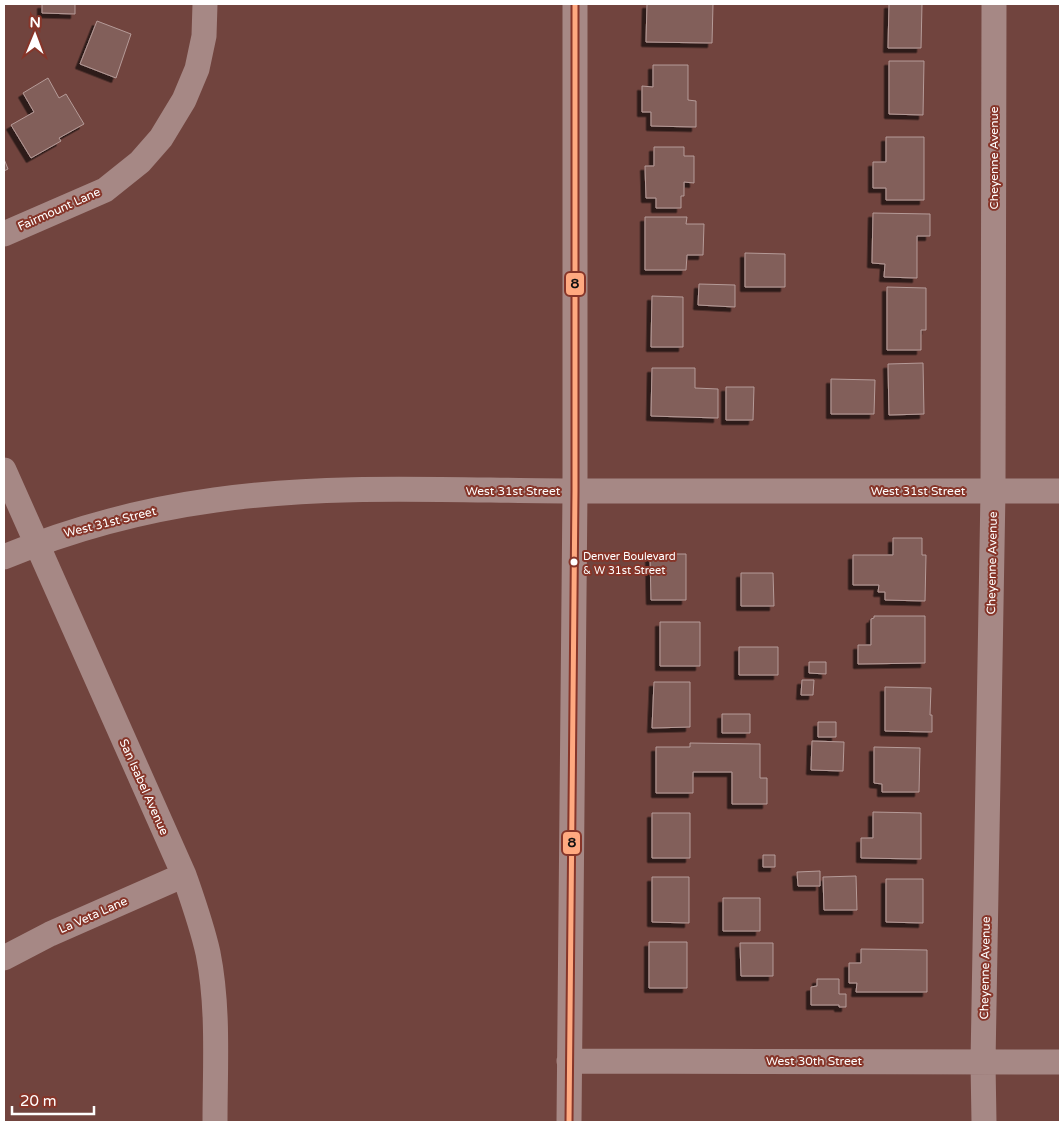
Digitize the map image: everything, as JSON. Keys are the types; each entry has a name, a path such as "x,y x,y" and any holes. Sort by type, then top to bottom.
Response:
{"street":[{"name":"Fairmount Lane","path":"4,234 104,190 140,162 161,138 184,100 197,70 204,36 205,4"},
{"path":"569,1122 575,491 576,4"},
{"name":"Cheyenne Avenue","path":"984,1122 993,491 994,4"},
{"name":"San Isabel Avenue","path":"4,470 184,875 199,914 208,954 214,1000 215,1122"},
{"name":"West 31st Street","path":"4,558 80,528 142,513 215,500 288,493 357,490 1060,491"},
{"name":"La Veta Lane","path":"4,958 50,934 184,875"},
{"name":"West 30th Street","path":"569,1060 1060,1062"}],"building":[{"path":"42,4 75,4 75,14 42,13"},
{"path":"647,4 713,4 712,43 646,42"},
{"path":"889,4 922,4 921,48 888,48"},
{"path":"97,21 131,34 116,78 80,64"},
{"path":"889,61 924,61 923,115 889,114"},
{"path":"653,65 688,65 688,100 696,101 696,127 651,126 651,112 642,112 642,86 653,87"},
{"path":"48,78 59,98 66,94 84,124 59,138 61,141 31,158 11,125 34,112 23,93"},
{"path":"886,137 924,137 924,200 886,200 886,188 873,188 873,162 886,162"},
{"path":"654,147 684,147 684,156 694,156 694,183 684,182 684,196 681,196 681,208 656,208 656,198 646,198 645,166 654,166"},
{"path":"4,159 8,169 4,171"},
{"path":"873,213 930,214 930,236 917,236 917,278 884,277 885,264 872,263"},
{"path":"645,217 687,217 686,224 704,224 703,255 687,255 686,270 645,270"},
{"path":"745,253 785,254 785,287 745,287"},
{"path":"699,284 735,285 735,307 698,305"},
{"path":"887,287 926,288 926,330 921,330 921,350 887,350"},
{"path":"652,296 683,297 683,347 651,347"},
{"path":"923,363 924,414 889,415 888,364"},
{"path":"652,368 695,368 695,388 718,389 718,418 651,416"},
{"path":"831,379 875,380 874,414 831,414"},
{"path":"726,387 754,387 753,420 726,420"},
{"path":"893,538 922,538 922,555 926,555 925,601 885,600 885,592 878,592 879,585 853,585 853,555 893,555"},
{"path":"650,554 686,554 686,600 651,600"},
{"path":"741,573 773,573 774,606 741,606"},
{"path":"874,616 925,616 925,663 858,664 858,645 871,645 871,619"},
{"path":"660,622 700,622 700,666 660,666"},
{"path":"739,647 778,647 778,675 739,675"},
{"path":"809,662 826,662 826,674 809,673"},
{"path":"802,680 814,680 813,695 801,695"},
{"path":"654,682 690,682 690,727 652,728"},
{"path":"885,687 931,688 930,715 932,715 932,732 885,731"},
{"path":"722,714 750,714 750,733 722,733"},
{"path":"818,722 836,722 836,737 818,737"},
{"path":"812,741 844,742 843,771 811,770"},
{"path":"690,743 760,744 760,778 767,778 767,804 732,804 732,772 693,772 693,793 656,793 656,747 690,747"},
{"path":"874,747 920,748 919,792 882,792 882,784 874,783"},
{"path":"873,812 921,813 921,859 861,858 861,838 873,838"},
{"path":"652,813 690,813 690,858 652,858"},
{"path":"763,855 775,855 775,867 763,867"},
{"path":"820,871 820,886 798,886 797,872"},
{"path":"856,876 857,910 824,910 823,877"},
{"path":"652,877 689,877 689,923 652,922"},
{"path":"886,879 923,879 923,923 886,922"},
{"path":"723,898 760,898 760,931 723,931"},
{"path":"649,942 687,942 687,988 649,988"},
{"path":"740,943 773,943 773,976 741,976"},
{"path":"861,949 927,950 927,992 856,992 857,983 849,983 849,963 861,963"},
{"path":"817,979 839,979 839,994 846,994 846,1007 839,1007 839,1005 811,1005 811,987 817,986"}],"transit line":[{"name":"8","path":"569,1122 575,491 575,4"}],"place":[{"name":"Denver Boulevard & W 31st Street","path":"574,562"}]}
